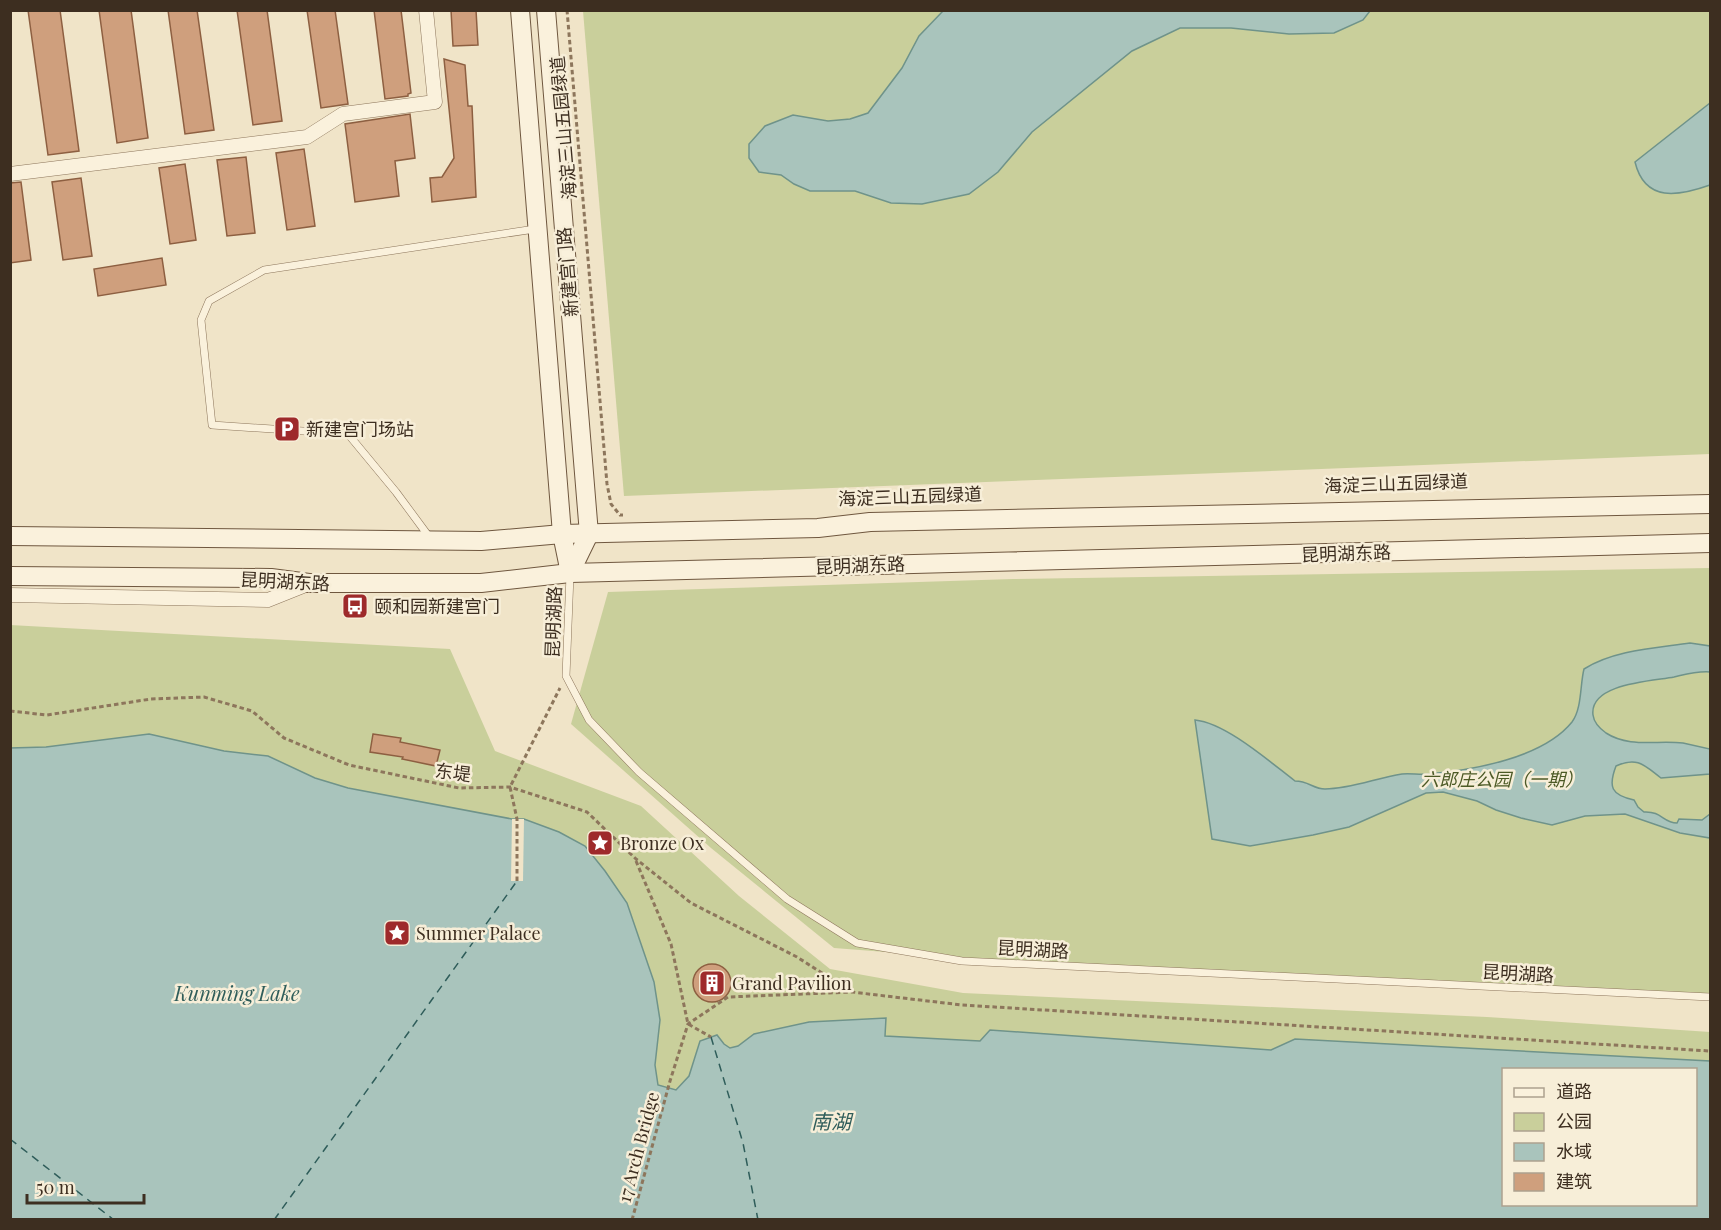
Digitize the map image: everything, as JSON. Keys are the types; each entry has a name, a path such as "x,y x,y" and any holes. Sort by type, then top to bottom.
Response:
{"main road":[{"name":"新建宫门路","path":"520,10 562,534 570,573"},
{"name":"新建宫门路","path":"546,10 589,534"},
{"path":"10,536 481,541 562,534 818,528 870,522 1710,504"},
{"path":"570,573 589,534"},
{"name":"昆明湖东路","path":"10,576 271,578 309,583 481,583 570,573 1710,543"}],"street":[{"path":"10,174 307,137 343,114 435,102 426,10"},
{"path":"10,595 268,600 309,583"}],"lane":[{"path":"431,540 396,492 348,434 212,426 201,320 209,301 264,270 537,229"},
{"name":"昆明湖路","path":"570,573 566,676 588,720 645,778 787,899 858,944 962,961 1710,997"}],"path":[{"name":"海淀三山五园绿道","path":"567,10 607,484 611,504 620,515 629,516"},
{"path":"517,881 517,819 510,788 566,676"},
{"name":"东堤","path":"10,711 47,715 151,699 204,697 252,711 284,738 349,765 459,788 510,788 587,812 636,859 691,903 797,957 852,992"},
{"path":"636,859 671,944 688,1024 711,1037"},
{"path":"688,1024 728,997 852,992 962,1005 1710,1051"},
{"name":"17 Arch Bridge","path":"632,1220 688,1024"}],"green space":[{"path":"583,11 1710,11 1710,454 624,496"},
{"name":"六郎庄公园（一期）","path":"1710,568 1710,997 1054,965 834,948 711,848 571,724 608,592 1013,579"},
{"name":"Summer Palace","path":"10,625 450,649 495,751 641,806 739,896 830,969 963,993 1487,1017 1710,1032 1710,1219 11,1219"}],"water":[{"path":"943,11 1370,11 1363,20 1334,33 1289,34 1231,28 1180,28 1132,51 1032,132 998,172 969,194 922,204 891,203 855,191 810,191 781,175 759,172 749,158 749,144 765,126 793,115 828,121 850,119 868,113 902,68 919,36"},
{"path":"1710,103 1710,185 1687,192 1665,193 1655,190 1640,175 1635,162"},
{"path":"1690,643 1710,646 1710,672 1696,672 1624,685 1601,696 1595,704 1593,715 1599,727 1615,738 1643,743 1683,743 1710,749 1710,774 1661,778 1641,764 1630,762 1616,766 1612,785 1616,793 1634,800 1644,812 1655,813 1668,821 1677,823 1679,819 1702,820 1710,814 1710,838 1680,833 1625,814 1585,816 1552,825 1521,818 1477,801 1443,792 1426,793 1349,827 1313,835 1250,846 1212,839 1195,720 1220,728 1234,736 1295,781 1321,789 1335,789 1402,774 1429,774 1466,769 1526,753 1544,745 1559,734 1575,717 1584,669 1622,654"},
{"name":"Kunming Lake","path":"149,734 224,751 268,756 315,778 348,788 512,819 524,819 559,832 585,846 627,903 654,982 660,1020 655,1065 658,1085 676,1090 689,1076 700,1041 717,1035 730,1048 738,1046 754,1034 809,1022 886,1018 885,1036 980,1041 990,1030 1271,1050 1295,1039 1710,1061 1710,1219 11,1219 10,748 46,747"}],"pier":[{"path":"512,819 524,819 523,881 511,881"}],"building":[{"path":"28,10 60,10 79,151 48,155"},
{"path":"99,10 131,10 148,138 117,143"},
{"path":"168,10 197,10 214,130 185,134"},
{"path":"237,10 267,10 282,121 253,125"},
{"path":"307,10 335,10 348,104 321,108"},
{"path":"374,10 401,10 411,93 408,96 385,99"},
{"path":"451,10 476,10 478,45 453,46"},
{"path":"444,59 465,65 468,106 472,106 476,197 432,202 430,178 442,177 454,158"},
{"path":"410,114 415,158 395,161 399,196 355,202 345,124"},
{"path":"304,149 315,226 287,230 276,153"},
{"path":"246,157 255,233 227,236 217,160"},
{"path":"185,164 196,240 170,244 159,168"},
{"path":"81,178 92,256 63,260 52,182"},
{"path":"21,182 31,260 10,263 10,183"},
{"path":"162,258 166,285 98,296 94,269"},
{"path":"373,734 401,738 400,742 440,750 436,766 402,759 403,757 370,752"},
{"name":"Grand Pavilion","path":"712,964 719,965 725,970 730,976 730,990 725,996 719,1001 712,1002 705,1001 699,996 694,990 693,983 694,976 699,970 705,965"}],"ferry route":[{"path":"274,1220 517,881"},
{"path":"711,1037 743,1143 758,1220"},
{"path":"10,1139 114,1220"}],"place":[{"name":"新建宫门场站","path":"287,429"},
{"name":"颐和园新建宫门","path":"355,606"},
{"name":"Bronze Ox","path":"600,843"},
{"name":"Summer Palace","path":"397,933"},
{"name":"Grand Pavilion","path":"712,983"}],"water label":[{"name":"南湖","path":"831,1120"}]}
